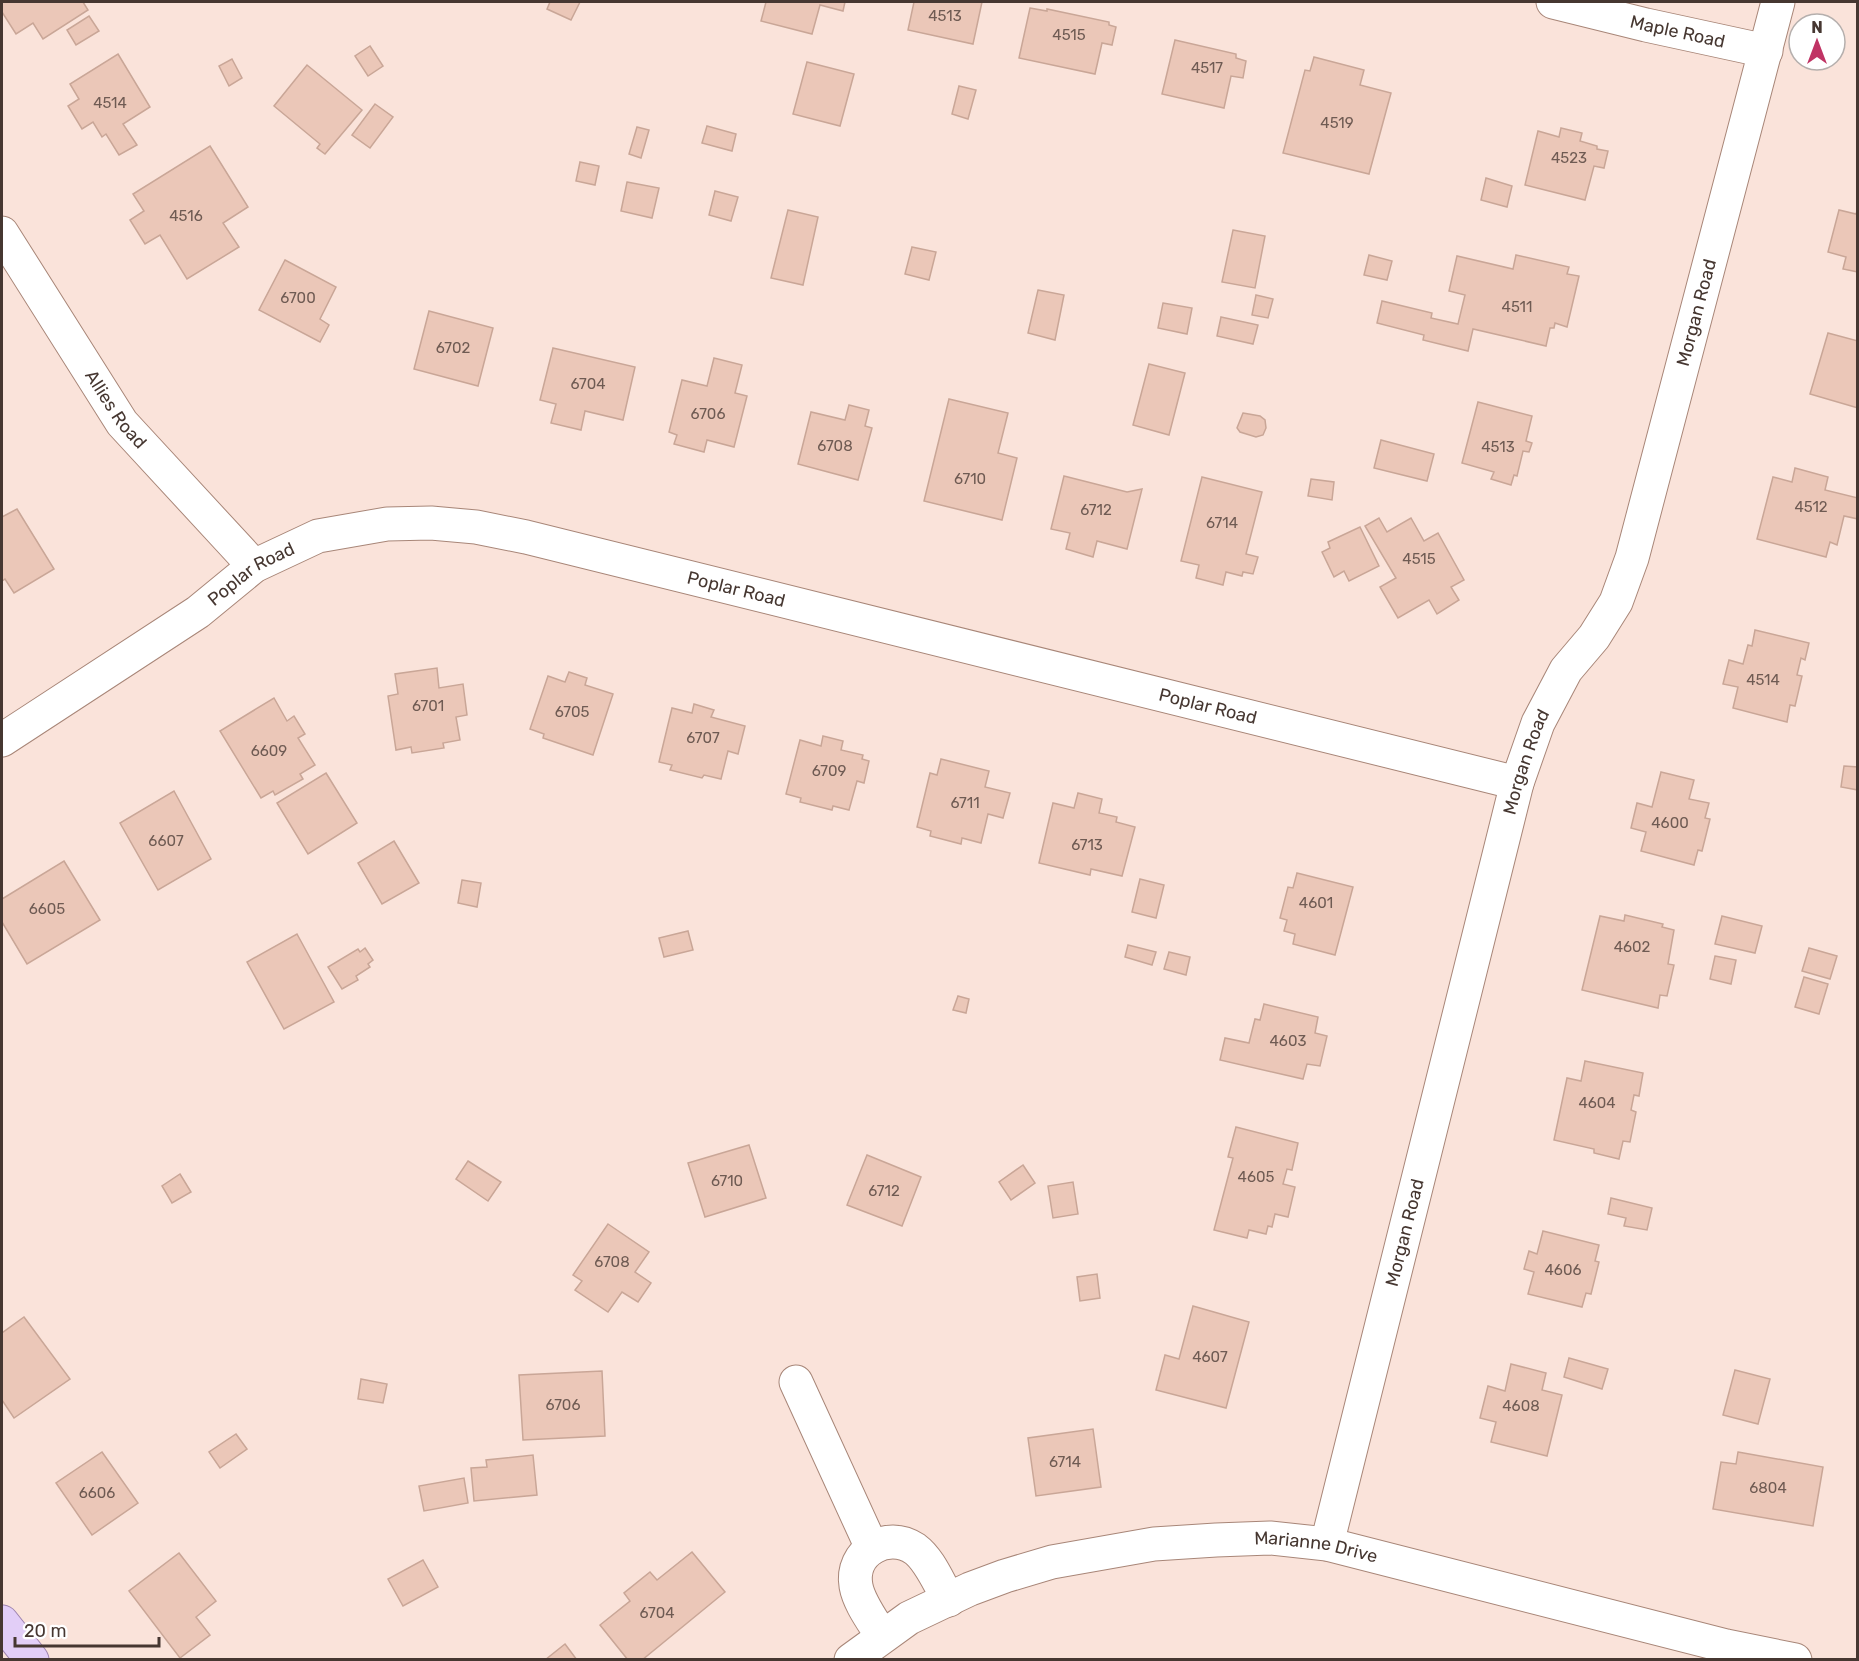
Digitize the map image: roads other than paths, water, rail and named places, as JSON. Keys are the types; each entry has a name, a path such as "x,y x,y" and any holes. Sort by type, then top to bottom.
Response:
{"main road":[{"path":"2,1622 32,1659"}],"street":[{"name":"Maple Road","path":"1553,2 1646,26 1766,51"},
{"name":"Morgan Road","path":"1327,1544 1517,783 1538,723 1566,670 1594,637 1616,602 1632,558 1778,2"},
{"name":"Allies Road","path":"2,233 122,423 254,566"},
{"name":"Poplar Road","path":"2,740 198,612 254,566 318,536 387,524 431,523 476,527 631,563 1517,783"},
{"path":"796,1382 872,1548"},
{"name":"Marianne Drive","path":"851,1659 909,1618 1005,1576 1052,1562 1154,1544 1270,1538 1327,1544 1726,1646 1795,1659"},
{"path":"882,1636 859,1595 856,1585 856,1572 863,1556 872,1548 884,1542 898,1541 916,1550 924,1558 949,1600"}]}
